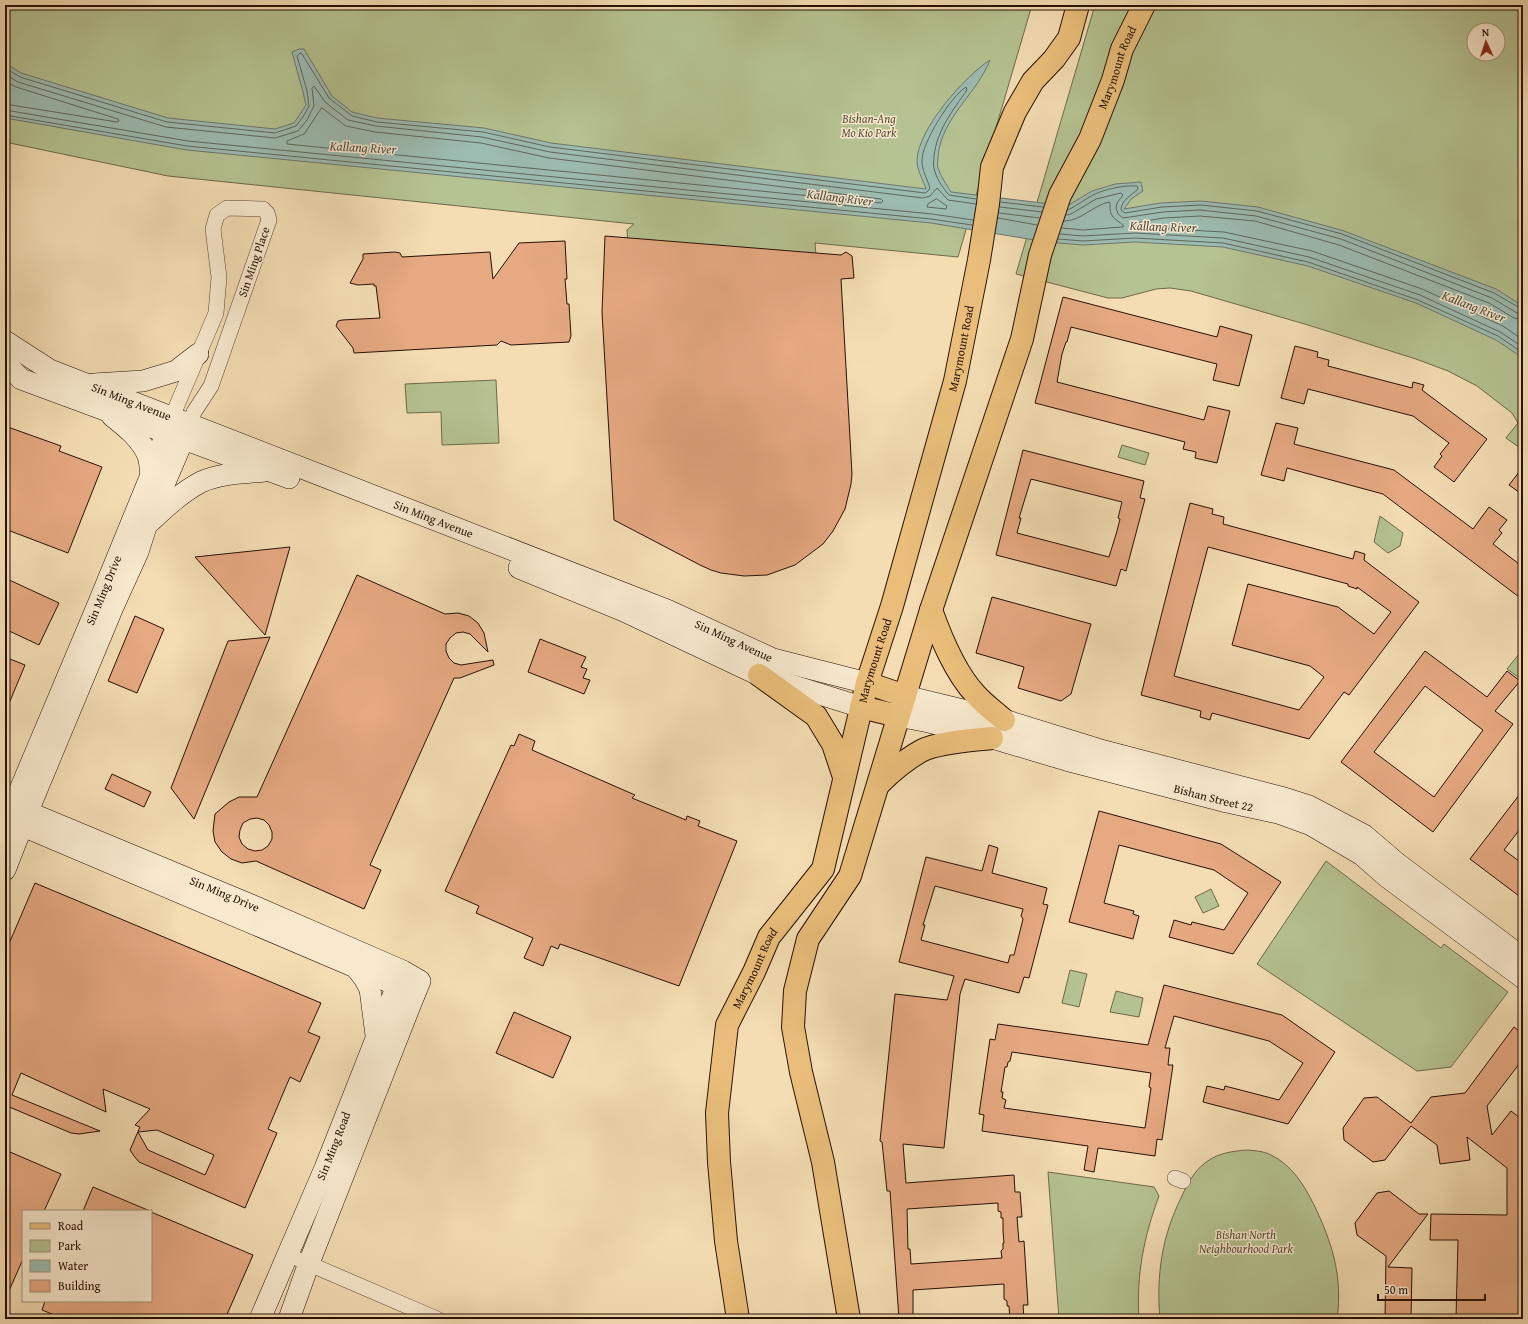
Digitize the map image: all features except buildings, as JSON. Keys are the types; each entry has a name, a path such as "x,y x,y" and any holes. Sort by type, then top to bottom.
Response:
{"main road":[{"path":"1068,38 1070,5"},
{"name":"Marymount Road","path":"738,1319 726,1241 719,1162 717,1113 727,1025 754,972 769,937 823,869 867,683 892,606 955,381 979,260 992,167 1015,112 1033,81 1054,59 1068,38 1078,5"},
{"name":"Marymount Road","path":"849,1319 849,1311 823,1162 801,1072 793,1027 794,991 808,939 850,876 931,610 1022,339 1040,255 1060,195 1090,139 1113,80 1122,49 1144,5"},
{"name":"Sin Ming Avenue","path":"5,341 50,370 87,385 270,470 604,603 759,674 861,706"},
{"path":"87,385 142,381 176,371 198,354"},
{"name":"Sin Ming Avenue","path":"5,363 21,379 98,406 178,428 668,610 773,659 867,683"},
{"path":"98,406 114,417 137,439 148,459 151,475"},
{"name":"Sin Ming Drive","path":"5,870 15,817 99,602 151,475 178,428"},
{"name":"Sin Ming Drive","path":"15,817 138,552 178,428"},
{"path":"146,527 171,503 201,482 226,475 270,470"},
{"path":"931,610 939,632 958,670 975,695 1004,720"},
{"path":"759,674 816,716 834,744 844,777"},
{"name":"Bishan Street 22","path":"867,683 929,722 1227,802 1278,813 1311,825 1362,855 1387,877 1523,978"},
{"name":"Bishan Street 22","path":"861,706 902,706 1004,720 1104,751 1284,798 1309,806 1364,835 1398,864 1523,958"},
{"path":"879,784 900,765 923,750 951,743 992,738"},
{"name":"Sin Ming Drive","path":"15,817 356,968 379,977 409,983"},
{"name":"Sin Ming Drive","path":"15,817 251,905 409,983"},
{"path":"356,968 370,989 377,1039"},
{"name":"Sin Ming Road","path":"260,1319 325,1168 377,1039 409,983"},
{"name":"Sin Ming Road","path":"289,1319 409,983"}],"street":[{"name":"Sin Ming Place","path":"227,208 263,209 268,213 269,220 211,386 194,412 178,428 198,354 216,313 220,277 213,229 217,215 227,208"},
{"path":"288,1254 437,1319"}],"green space":[{"name":"Bishan-Ang Mo Kio Park","path":"5,5 1032,5 958,257 815,243 835,488 645,512 627,230 634,224 168,176 5,142"},
{"path":"1095,5 1523,5 1523,450 1506,438 1518,423 1512,413 1477,386 1448,371 1416,359 1308,325 1191,291 1170,288 1156,289 1122,298 1108,298 1016,274"},
{"path":"496,380 499,443 442,445 441,412 407,413 405,384"},
{"path":"1122,445 1149,453 1145,465 1118,457"},
{"path":"1380,516 1403,533 1400,546 1388,553 1374,542"},
{"path":"1523,649 1523,678 1522,680 1507,669"},
{"path":"1326,861 1441,948 1444,944 1508,992 1451,1067 1417,1071 1257,964"},
{"path":"1211,889 1219,906 1203,913 1195,897"},
{"path":"1070,970 1087,974 1079,1007 1062,1003"},
{"path":"1116,991 1143,998 1139,1017 1110,1012"},
{"name":"Bishan North Neighbourhood Park","path":"1248,1150 1260,1151 1268,1154 1285,1164 1297,1176 1310,1198 1331,1246 1337,1274 1337,1319 1160,1319 1159,1287 1162,1257 1174,1212 1185,1189 1197,1170 1210,1160 1225,1153"},
{"path":"1048,1172 1154,1187 1159,1196 1149,1226 1142,1256 1138,1303 1139,1319 1059,1319"}],"water":[{"name":"Kallang River","path":"299,49 304,49 332,96 352,112 377,118 484,128 551,143 926,189 917,164 919,147 925,134 944,104 956,90 990,60 977,84 953,117 941,142 938,156 938,168 951,192 1067,206 1092,191 1115,184 1141,182 1143,191 1131,199 1124,209 1161,203 1201,201 1258,207 1344,231 1496,289 1523,306 1523,358 1496,340 1416,303 1308,266 1223,247 1135,242 1083,245 1047,242 931,223 187,150 5,118 5,63 21,73 168,118 275,129 294,123 306,105 292,52"}]}
